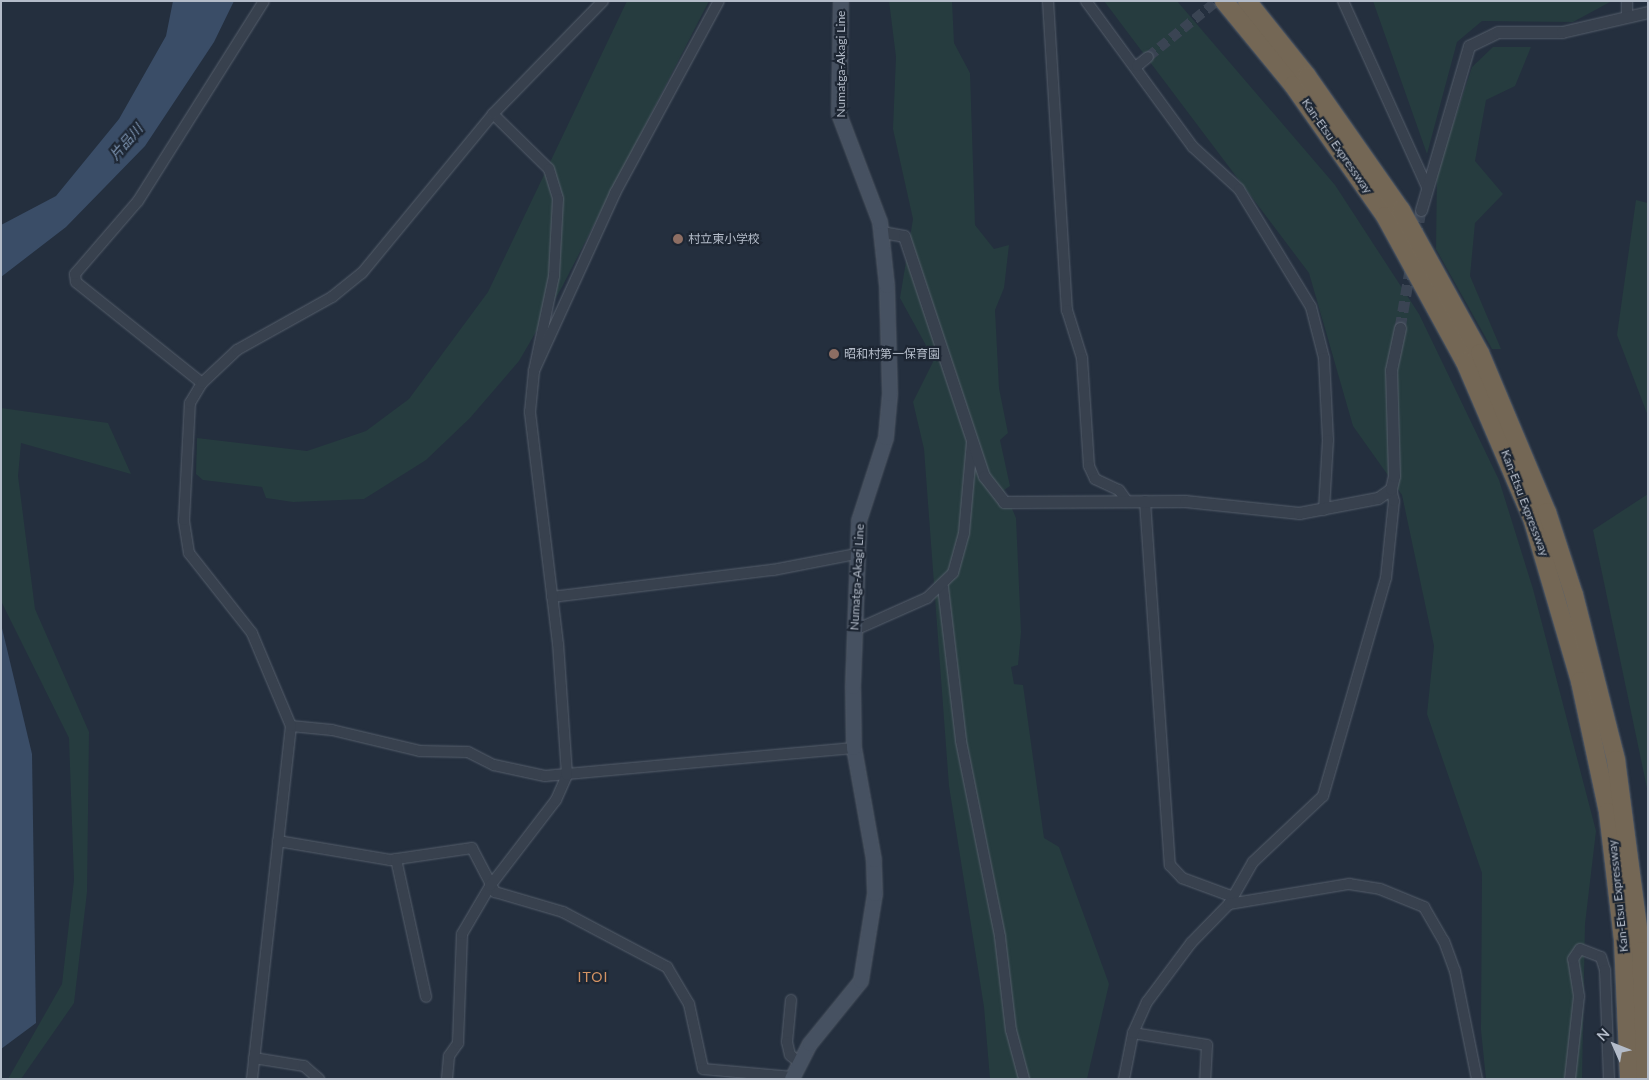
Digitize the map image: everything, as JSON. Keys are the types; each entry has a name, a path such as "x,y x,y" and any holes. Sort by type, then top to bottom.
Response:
{"highway":[{"name":"Kan-Etsu Expressway","path":"1224,1 1294,85 1390,225 1465,362 1533,520 1578,672 1608,812 1623,940 1629,1079"},
{"name":"Kan-Etsu Expressway","path":"1247,1 1307,76 1401,210 1480,353 1547,512 1577,603 1616,760 1640,951 1646,1079"}],"main road":[{"name":"Numatga-Akagi Line","path":"793,1078 799,1062 856,990 868,957 874,860 854,748 856,554 859,521 886,438 890,394 882,232 841,127 841,1"}],"street":[{"path":"202,383 76,282 75,274 138,201 264,1"},
{"path":"252,1079 291,726 252,633 204,575 186,544 187,422 192,397 202,383 237,350 332,297 362,272 493,114 603,1"},
{"path":"534,371 615,193 719,1"},
{"path":"1048,1 1067,310 1082,358 1089,466 1095,479 1119,490 1128,501"},
{"path":"1086,1 1137,66 1193,147 1239,189 1311,307 1324,358 1328,440 1324,510"},
{"path":"1343,1 1417,174 1427,187"},
{"path":"1627,1 1627,14"},
{"path":"1421,210 1462,61 1473,42 1498,32 1562,32 1627,14 1648,12"},
{"path":"1137,66 1148,57"},
{"path":"447,1079 449,1056 458,1043 462,934 490,886 556,800 566,775 552,597 530,412 534,371 554,276 558,199 549,170 493,114"},
{"path":"882,232 904,236 972,434 984,476 1004,502 1146,501 1283,512 1324,510 1360,504 1391,489"},
{"path":"1124,1079 1133,1033 1147,1002 1180,958 1230,900 1253,862 1323,796 1386,578 1394,501 1391,489 1394,456 1391,370 1400,328"},
{"path":"855,630 943,587 953,573 964,532 972,434"},
{"path":"1146,501 1169,861 1182,878 1230,900 1349,884 1396,894 1424,907 1444,941 1455,971 1477,1079"},
{"path":"552,597 773,570 856,554"},
{"path":"943,587 961,741 1000,936 1011,1030 1024,1079"},
{"path":"291,726 332,730 420,751 468,752 519,772 566,775 854,748"},
{"path":"278,842 396,859 469,847 490,886 505,898 563,912 667,967 689,1004 703,1069 793,1078"},
{"path":"396,859 426,997"},
{"path":"1570,1079 1579,996 1572,959 1580,949 1601,957 1605,970 1608,1079"},
{"path":"791,1000 787,1042 790,1054 799,1062"},
{"path":"1133,1033 1207,1046 1205,1079"},
{"path":"254,1058 304,1066 319,1079"}],"green space":[{"path":"627,1 709,1 562,287 519,361 470,418 426,460 364,499 293,502 266,498 262,487 203,480 196,474 197,438 307,451 366,431 409,399 488,292"},
{"path":"889,1 952,1 954,43 970,73 975,225 994,249 1009,245 1004,288 995,310 999,388 1008,433 1000,440 1010,486 1004,490 1016,518 1021,632 1018,665 1011,667 1014,684 1023,685 1044,838 1059,847 1109,984 1087,1079 990,1079 984,1007 949,786 924,449 913,402 934,360 900,298 913,219 893,129 896,57"},
{"path":"1104,1 1177,1 1335,185 1419,314 1499,480 1533,589 1596,831 1585,924 1582,1079 1486,1079 1481,1030 1482,873 1427,714 1434,646 1402,495 1353,426 1309,273"},
{"path":"1373,1 1610,2 1573,22 1482,21 1457,42 1427,154"},
{"path":"1493,47 1531,47 1515,86 1486,100 1475,161 1503,194 1475,223 1470,276 1501,349 1492,349 1436,249 1437,172 1472,67"},
{"path":"1636,200 1648,203 1648,416 1617,335"},
{"path":"1,408 108,423 131,474 21,443 18,476 35,609 89,732 87,892 74,1003 21,1079 8,1079 62,984 74,880 69,738 1,601"},
{"path":"1648,494 1648,793 1593,530"}],"water":[{"name":"片品川","path":"173,1 234,1 214,42 145,146 66,227 1,277 1,225 56,196 119,119 166,36"},
{"path":"1,624 32,754 36,1023 1,1049"}],"tunnel":[{"path":"1148,57 1217,1"},
{"path":"1416,238 1421,210"},
{"path":"1400,328 1411,264"}],"place":[{"name":"村立東小学校","path":"678,239"},
{"name":"昭和村第一保育園","path":"834,354"}],"district":[{"name":"ITOI","path":"593,977"}]}
